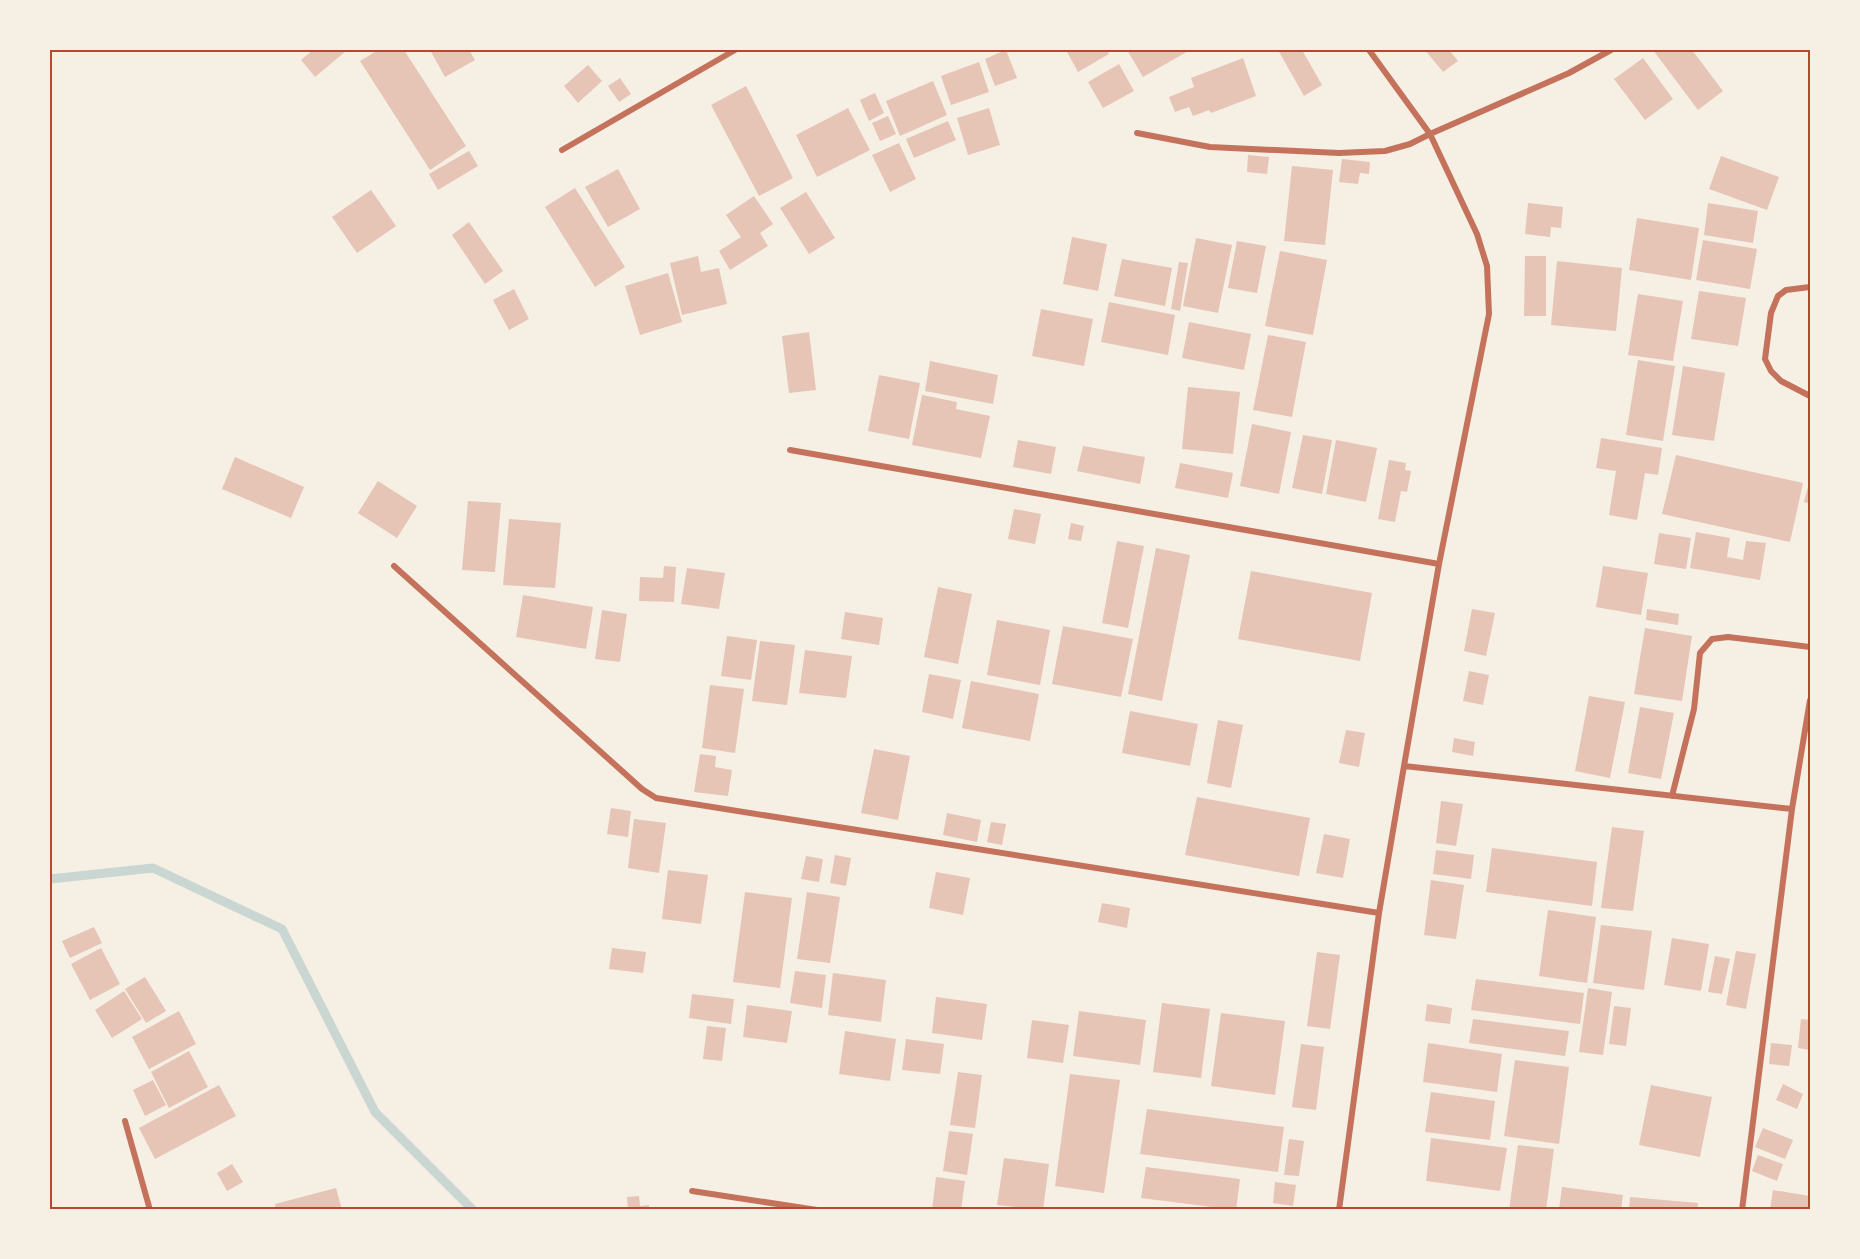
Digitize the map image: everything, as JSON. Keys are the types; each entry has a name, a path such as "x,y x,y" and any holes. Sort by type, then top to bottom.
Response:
{"street":[{"path":"562,150 735,50"},
{"path":"1339,1209 1379,913 1439,564 1489,314 1487,266 1477,234 1430,134 1368,50"},
{"path":"1137,133 1210,147 1339,153 1385,151 1410,144 1569,73 1611,50"},
{"path":"1810,287 1786,290 1778,296 1771,313 1765,359 1771,371 1781,381 1810,396"},
{"path":"790,450 1439,564"},
{"path":"394,566 642,789 656,798 1379,913"},
{"path":"1672,796 1694,709 1700,653 1712,639 1728,637 1810,647"},
{"path":"1742,1209 1792,809 1810,700"},
{"path":"1404,766 1792,809"},
{"path":"125,1121 150,1209"},
{"path":"692,1191 817,1209"}],"building":[{"path":"313,50 346,51 315,77 301,60"},
{"path":"378,50 404,50 466,146 430,170 360,61"},
{"path":"430,50 469,50 475,60 445,77"},
{"path":"1006,50 1017,78 995,86 985,59"},
{"path":"1066,50 1107,50 1109,54 1078,72"},
{"path":"1127,50 1190,50 1143,77"},
{"path":"1278,50 1302,50 1322,85 1304,96"},
{"path":"1425,50 1449,50 1458,61 1443,72"},
{"path":"1653,50 1692,50 1723,91 1698,110"},
{"path":"1243,58 1256,96 1211,113 1209,110 1193,116 1189,107 1175,112 1169,97 1194,87 1191,78"},
{"path":"1643,58 1673,99 1645,120 1614,79"},
{"path":"979,62 989,92 951,105 941,76"},
{"path":"1119,64 1134,91 1103,108 1088,82"},
{"path":"588,65 602,81 578,103 564,86"},
{"path":"620,78 631,94 619,102 608,86"},
{"path":"933,81 947,115 900,136 886,101"},
{"path":"746,86 793,178 759,196 711,105"},
{"path":"875,93 884,113 869,121 860,100"},
{"path":"848,108 870,150 817,177 796,135"},
{"path":"989,108 1000,145 968,155 957,118"},
{"path":"888,116 896,134 880,141 872,123"},
{"path":"948,121 956,140 914,158 906,139"},
{"path":"899,143 916,179 890,192 872,155"},
{"path":"469,151 478,166 438,190 429,174"},
{"path":"1248,155 1269,157 1267,174 1247,172"},
{"path":"1721,156 1779,177 1767,210 1709,189"},
{"path":"1342,159 1370,162 1369,174 1360,173 1358,184 1339,182"},
{"path":"1292,166 1333,170 1325,245 1284,241"},
{"path":"618,169 640,209 608,227 585,187"},
{"path":"575,188 625,267 595,287 545,207"},
{"path":"371,190 396,226 357,253 332,217"},
{"path":"806,192 835,238 809,254 780,208"},
{"path":"754,196 773,224 760,233 768,246 730,270 719,251 741,237 726,215"},
{"path":"1528,203 1563,207 1561,228 1551,227 1550,237 1525,234"},
{"path":"1708,203 1758,211 1753,243 1704,235"},
{"path":"1637,218 1699,228 1691,280 1629,270"},
{"path":"469,222 503,271 485,284 452,235"},
{"path":"1072,237 1107,244 1098,291 1063,284"},
{"path":"1196,238 1232,245 1218,313 1183,306"},
{"path":"1703,240 1757,249 1750,289 1696,280"},
{"path":"1237,241 1266,246 1257,293 1228,288"},
{"path":"1280,251 1327,260 1313,335 1265,326"},
{"path":"698,256 701,272 719,268 727,304 682,315 670,263"},
{"path":"1525,256 1546,256 1546,316 1524,316"},
{"path":"1122,259 1172,268 1165,306 1114,296"},
{"path":"1557,261 1622,268 1616,331 1551,325"},
{"path":"1179,262 1188,263 1180,311 1171,309"},
{"path":"668,273 682,322 640,335 625,286"},
{"path":"514,289 529,319 509,330 493,300"},
{"path":"1699,291 1746,298 1738,346 1691,339"},
{"path":"1638,294 1683,301 1673,361 1628,355"},
{"path":"1109,302 1175,315 1168,355 1101,342"},
{"path":"1041,309 1093,319 1084,366 1032,356"},
{"path":"1189,322 1251,334 1244,370 1182,358"},
{"path":"809,332 816,390 789,393 782,336"},
{"path":"1268,335 1306,342 1292,417 1253,410"},
{"path":"1638,360 1675,366 1663,441 1626,435"},
{"path":"930,361 998,375 993,404 925,391"},
{"path":"1683,366 1725,373 1714,441 1672,435"},
{"path":"879,375 920,383 909,439 868,431"},
{"path":"1188,387 1240,392 1233,454 1182,449"},
{"path":"922,395 957,402 956,409 990,416 981,458 912,445"},
{"path":"1252,424 1291,432 1279,494 1240,486"},
{"path":"1303,435 1332,440 1322,494 1292,488"},
{"path":"1601,438 1662,448 1658,475 1645,473 1637,520 1609,515 1616,471 1596,468"},
{"path":"1018,440 1056,447 1051,474 1013,467"},
{"path":"1336,440 1377,448 1366,502 1326,494"},
{"path":"1083,446 1145,457 1140,484 1077,471"},
{"path":"1676,455 1803,483 1790,542 1662,514"},
{"path":"235,457 304,487 291,518 222,489"},
{"path":"1389,460 1406,463 1405,470 1411,471 1407,492 1401,491 1395,522 1378,519"},
{"path":"1180,463 1233,473 1228,498 1175,488"},
{"path":"1810,479 1810,504 1804,502"},
{"path":"378,481 417,506 397,538 358,513"},
{"path":"468,501 501,503 495,572 462,570"},
{"path":"1014,509 1041,514 1035,544 1008,539"},
{"path":"509,519 561,523 555,588 503,585"},
{"path":"1071,523 1084,526 1081,541 1068,539"},
{"path":"1696,532 1730,538 1727,557 1743,560 1746,541 1766,543 1760,580 1690,568"},
{"path":"1659,533 1691,538 1686,569 1654,564"},
{"path":"1117,541 1144,546 1128,628 1102,623"},
{"path":"1156,548 1190,555 1162,701 1128,694"},
{"path":"664,566 676,567 674,602 639,601 640,577 663,578"},
{"path":"1603,566 1648,573 1641,615 1596,607"},
{"path":"687,568 725,573 719,609 681,604"},
{"path":"1251,571 1372,593 1360,661 1238,639"},
{"path":"938,587 972,594 958,664 924,657"},
{"path":"523,595 593,607 586,649 516,637"},
{"path":"1472,609 1495,613 1486,656 1464,651"},
{"path":"1647,609 1679,614 1678,625 1646,620"},
{"path":"602,610 627,614 620,662 595,659"},
{"path":"845,612 883,618 879,645 841,639"},
{"path":"997,620 1050,630 1040,685 987,675"},
{"path":"1063,626 1133,639 1121,697 1052,684"},
{"path":"1645,628 1692,636 1682,701 1634,694"},
{"path":"727,636 757,640 751,680 721,676"},
{"path":"760,641 795,645 787,705 752,701"},
{"path":"805,650 852,656 846,698 799,693"},
{"path":"1469,671 1489,675 1483,705 1463,701"},
{"path":"929,674 961,680 953,719 922,712"},
{"path":"971,681 1039,694 1030,741 962,728"},
{"path":"710,685 744,689 735,753 702,748"},
{"path":"1589,696 1625,702 1610,778 1575,771"},
{"path":"1640,707 1674,713 1661,779 1628,773"},
{"path":"1130,711 1198,724 1190,766 1122,753"},
{"path":"1218,720 1243,725 1231,788 1207,783"},
{"path":"1346,730 1365,733 1359,767 1339,763"},
{"path":"1454,738 1475,742 1473,756 1452,752"},
{"path":"874,749 910,756 898,820 861,813"},
{"path":"700,754 716,756 715,767 732,770 728,796 694,792"},
{"path":"1197,797 1310,818 1299,876 1185,855"},
{"path":"1441,801 1463,804 1456,846 1436,843"},
{"path":"611,808 631,811 628,837 607,834"},
{"path":"947,813 981,820 977,842 943,835"},
{"path":"634,819 666,823 659,873 628,868"},
{"path":"991,822 1006,824 1002,845 987,842"},
{"path":"1612,827 1644,831 1633,911 1601,908"},
{"path":"1324,834 1350,839 1343,878 1316,873"},
{"path":"1492,848 1597,862 1592,906 1486,892"},
{"path":"1436,850 1474,855 1471,879 1433,874"},
{"path":"835,855 851,858 846,886 830,883"},
{"path":"806,856 823,859 819,882 801,879"},
{"path":"668,870 708,875 701,924 662,919"},
{"path":"936,872 970,878 963,915 929,908"},
{"path":"1431,880 1464,885 1456,939 1424,935"},
{"path":"745,892 792,898 780,988 733,982"},
{"path":"807,892 840,897 830,963 797,959"},
{"path":"1102,903 1130,908 1127,928 1098,922"},
{"path":"1548,910 1596,917 1587,983 1539,976"},
{"path":"1601,925 1652,931 1644,990 1593,983"},
{"path":"94,927 102,943 70,958 62,941"},
{"path":"1672,938 1709,944 1701,991 1664,985"},
{"path":"101,948 120,984 90,1000 71,964"},
{"path":"612,948 646,952 643,973 609,969"},
{"path":"1736,951 1756,954 1746,1009 1726,1005"},
{"path":"1317,952 1340,955 1330,1029 1307,1026"},
{"path":"1715,956 1730,959 1722,994 1708,992"},
{"path":"795,971 826,975 822,1008 790,1003"},
{"path":"833,973 886,980 881,1022 828,1015"},
{"path":"145,977 166,1011 146,1023 125,989"},
{"path":"1476,979 1584,993 1580,1024 1471,1010"},
{"path":"1588,988 1612,992 1603,1055 1579,1052"},
{"path":"124,991 142,1019 112,1038 95,1010"},
{"path":"692,994 734,999 731,1024 689,1018"},
{"path":"936,997 987,1004 982,1040 932,1033"},
{"path":"1162,1003 1210,1009 1201,1078 1153,1072"},
{"path":"1427,1004 1452,1008 1450,1024 1425,1021"},
{"path":"747,1005 792,1011 787,1043 743,1037"},
{"path":"1614,1006 1631,1008 1626,1046 1609,1044"},
{"path":"179,1011 196,1044 149,1069 132,1037"},
{"path":"1079,1011 1146,1020 1140,1065 1073,1056"},
{"path":"1221,1013 1285,1021 1275,1095 1211,1086"},
{"path":"1473,1019 1569,1031 1565,1056 1469,1043"},
{"path":"1801,1019 1810,1020 1810,1050 1798,1048"},
{"path":"1032,1020 1069,1025 1063,1063 1027,1058"},
{"path":"707,1026 726,1028 722,1061 703,1059"},
{"path":"845,1031 896,1039 890,1081 839,1074"},
{"path":"906,1039 944,1044 940,1074 902,1070"},
{"path":"1428,1043 1502,1054 1497,1092 1423,1082"},
{"path":"1771,1043 1792,1045 1789,1066 1769,1064"},
{"path":"1301,1044 1324,1047 1316,1110 1292,1107"},
{"path":"189,1051 208,1087 169,1108 151,1072"},
{"path":"1515,1060 1569,1067 1559,1144 1504,1136"},
{"path":"958,1072 982,1075 975,1128 950,1125"},
{"path":"1070,1074 1120,1080 1104,1193 1055,1186"},
{"path":"153,1080 166,1105 145,1116 133,1090"},
{"path":"1783,1084 1803,1094 1797,1109 1776,1100"},
{"path":"219,1085 236,1116 155,1159 139,1128"},
{"path":"1651,1085 1712,1097 1700,1157 1639,1145"},
{"path":"1431,1092 1495,1101 1490,1140 1425,1132"},
{"path":"1147,1109 1284,1127 1278,1172 1140,1154"},
{"path":"1763,1128 1793,1140 1785,1159 1755,1147"},
{"path":"949,1131 973,1134 967,1175 943,1171"},
{"path":"1431,1138 1507,1148 1500,1191 1426,1181"},
{"path":"1289,1139 1304,1141 1299,1176 1284,1175"},
{"path":"1518,1145 1554,1149 1546,1210 1509,1210"},
{"path":"1758,1155 1783,1164 1777,1181 1752,1171"},
{"path":"1004,1158 1049,1164 1043,1210 997,1205"},
{"path":"232,1164 243,1182 227,1191 217,1173"},
{"path":"1146,1167 1240,1179 1236,1210 1141,1198"},
{"path":"936,1177 965,1181 961,1210 932,1210"},
{"path":"1275,1182 1296,1185 1293,1206 1273,1203"},
{"path":"1562,1187 1623,1195 1621,1210 1559,1210"},
{"path":"336,1188 342,1210 276,1210 275,1204"},
{"path":"1773,1190 1810,1196 1810,1210 1770,1210"},
{"path":"639,1196 640,1206 649,1205 649,1210 628,1210 627,1197"},
{"path":"1630,1197 1698,1203 1697,1210 1629,1210"}],"waterway":[{"path":"50,879 153,868 282,929 375,1112 473,1210"}]}
